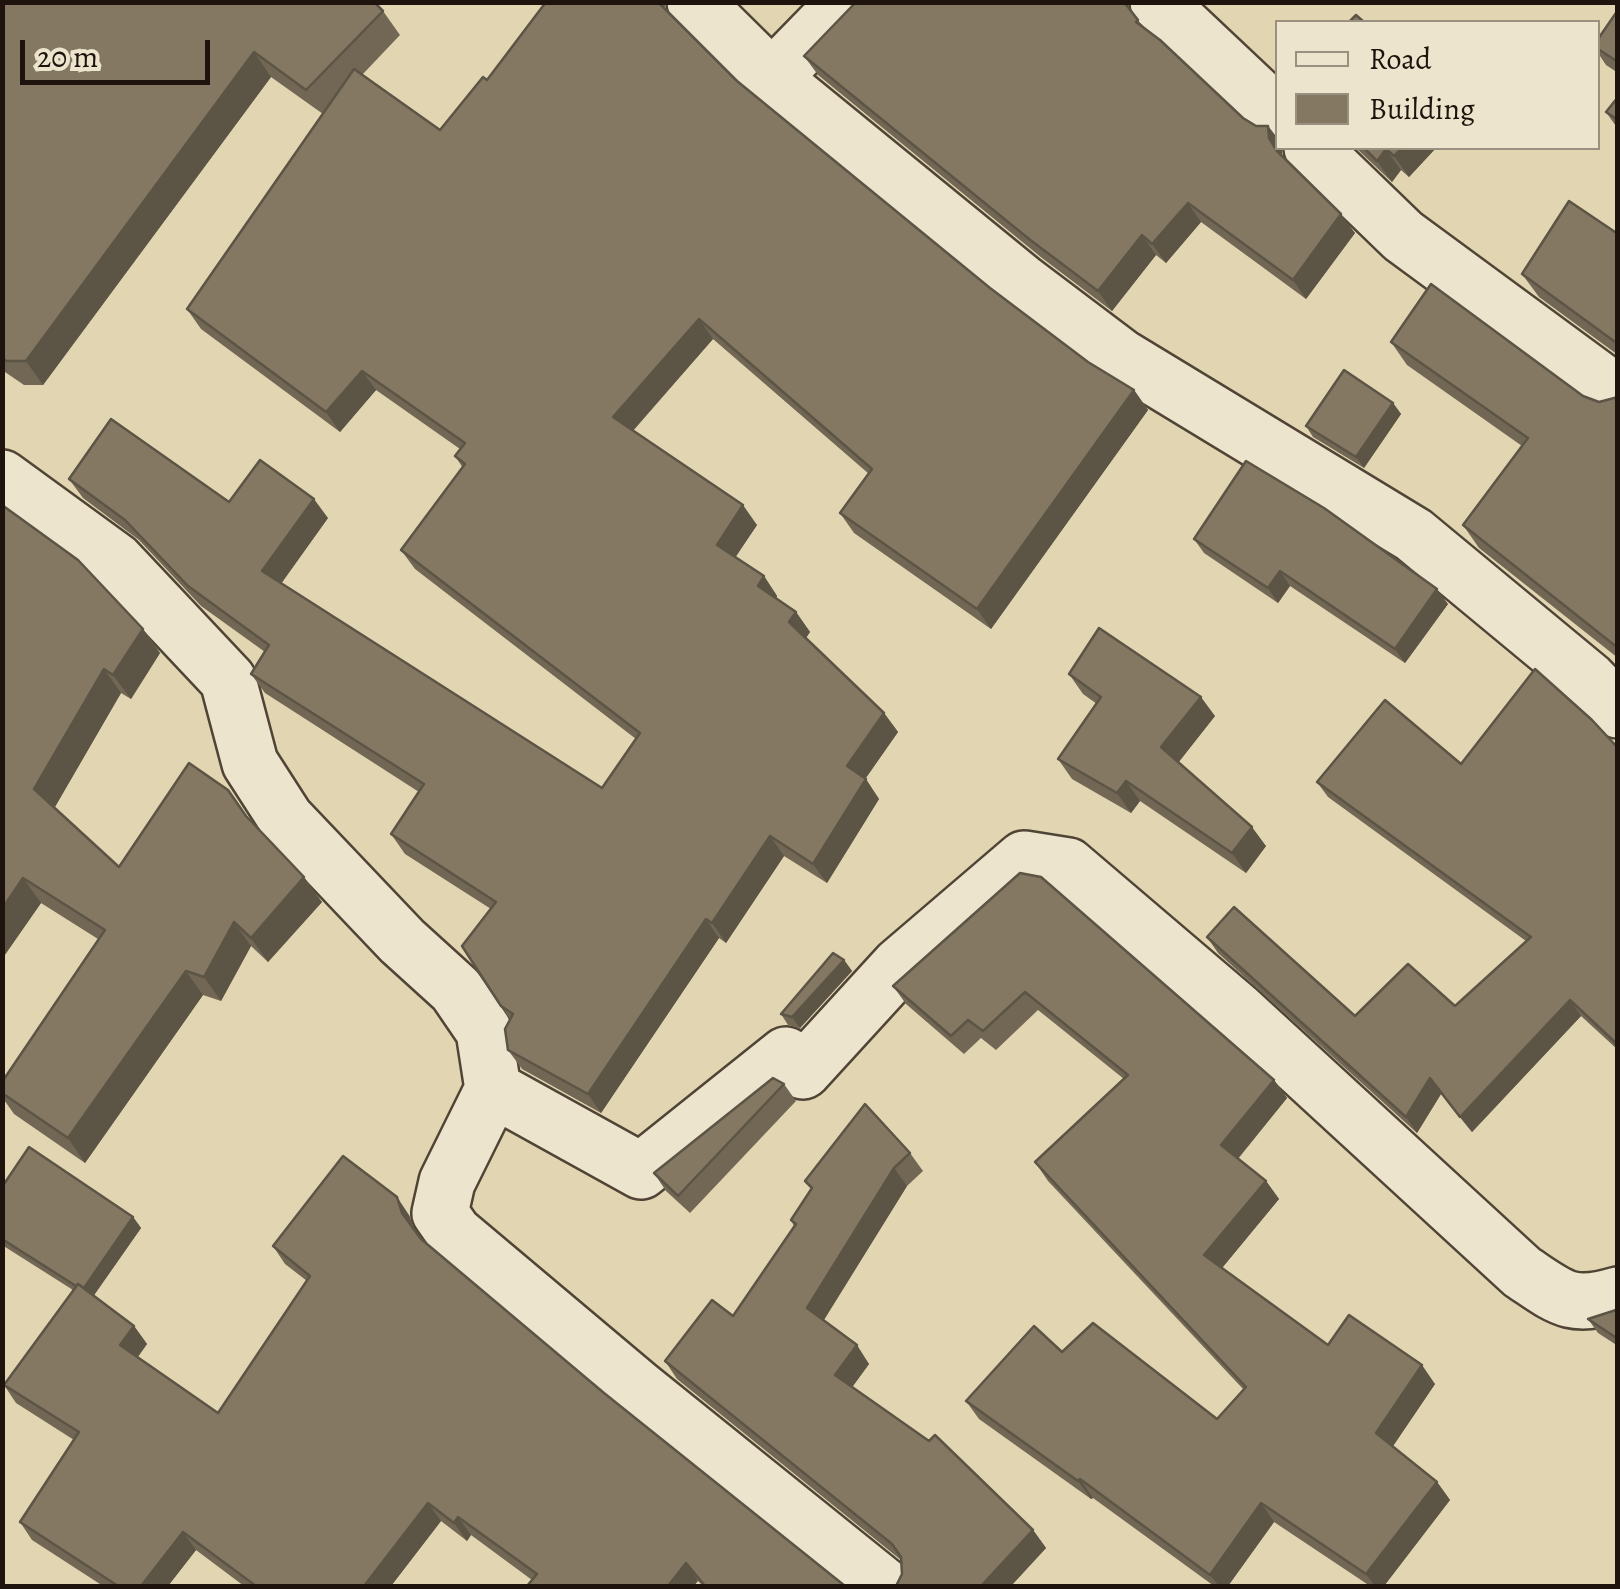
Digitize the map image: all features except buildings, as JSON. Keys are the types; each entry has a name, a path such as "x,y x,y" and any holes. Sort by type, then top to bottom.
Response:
{"street":[{"path":"695,2 772,78 1024,283 1121,357 1414,535 1589,680 1618,710"},
{"path":"772,78 846,2"},
{"path":"1158,2 1275,112"},
{"path":"1314,150 1403,236 1618,394"},
{"path":"2,478 116,561 228,680 250,763 286,818 402,941 456,990 484,1031 493,1089 447,1182 440,1213 454,1232 884,1586"},
{"path":"493,1089 641,1171 786,1055 803,1072 899,966 1024,859 1068,866 1238,1011 1522,1272 1565,1301 1597,1301 1618,1294"}]}
